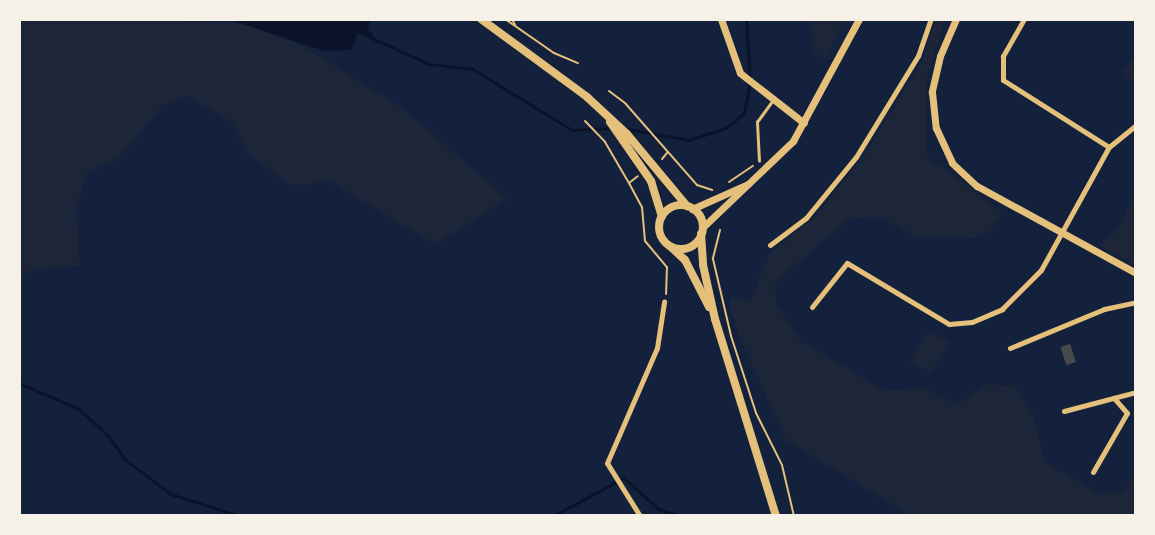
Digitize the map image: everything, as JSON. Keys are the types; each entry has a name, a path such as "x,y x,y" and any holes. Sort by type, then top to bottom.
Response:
{"main road":[{"path":"481,19 552,68 605,114 690,208 702,231 702,265 715,318 776,516"},
{"path":"721,19 740,73 804,122"},
{"path":"669,246 689,247 702,231 783,153 804,122 859,19"},
{"path":"956,19 940,56 932,92 943,146 977,186 1136,273"},
{"path":"605,114 651,181 662,216 659,229 669,246 685,260 715,318"},
{"path":"662,216 672,207 690,208 751,183"}],"street":[{"path":"770,245 807,218 856,157 914,63 931,19"},
{"path":"1024,19 1000,65 1003,80 1109,147"},
{"path":"812,307 847,263 940,321 972,321 1002,309 1028,288 1063,233 1109,147 1136,125"},
{"path":"640,516 607,463 657,348 664,302"},
{"path":"1010,348 1104,309 1136,302"},
{"path":"1064,411 1136,392"},
{"path":"1093,472 1128,413 1114,398"}],"lane":[{"path":"759,162 757,122 773,100"}],"path":[{"path":"505,19 554,53 578,63"},
{"path":"512,19 515,26"},
{"path":"609,91 625,103 704,191 720,188"},
{"path":"585,121 605,142 642,207 645,241 667,267 664,302"},
{"path":"662,159 668,152"},
{"path":"724,186 759,162"},
{"path":"629,183 639,175"},
{"path":"720,230 713,259 731,336 756,412 776,449 794,516"}],"shaded area":[{"path":"19,19 242,23 303,46 406,111 507,199 435,244 329,181 292,186 248,153 233,123 189,96 163,105 118,158 87,173 76,208 80,266 35,269 19,276"},
{"path":"228,19 370,19 368,30 374,35 371,39 358,33 351,50 324,51"},
{"path":"811,19 844,19 825,61 813,50"},
{"path":"936,19 945,19 927,76 927,156 934,167 942,166 1002,213 989,232 975,238 917,237 881,217 849,219 775,282 776,304 801,341 883,390 925,389 957,404 987,384 1015,387 1034,417 1045,462 1101,495 1125,491 1136,469 1136,516 912,516 786,440 741,340 729,308 731,298 751,301 769,255 816,215 863,157 923,60"},
{"path":"1136,54 1136,84 1123,72"},
{"path":"1136,190 1136,266 1100,246 1119,228"},
{"path":"929,331 949,343 931,373 911,361"}],"building":[{"path":"1070,344 1076,362 1066,365 1060,347"}],"waterway":[{"path":"627,129 689,140 726,128 744,113 750,82 746,19"},
{"path":"372,38 429,64 473,69 572,130 613,128"},
{"path":"19,383 79,409 109,436 126,460 171,494 240,516"},
{"path":"553,516 624,478 659,509 681,516"}]}
